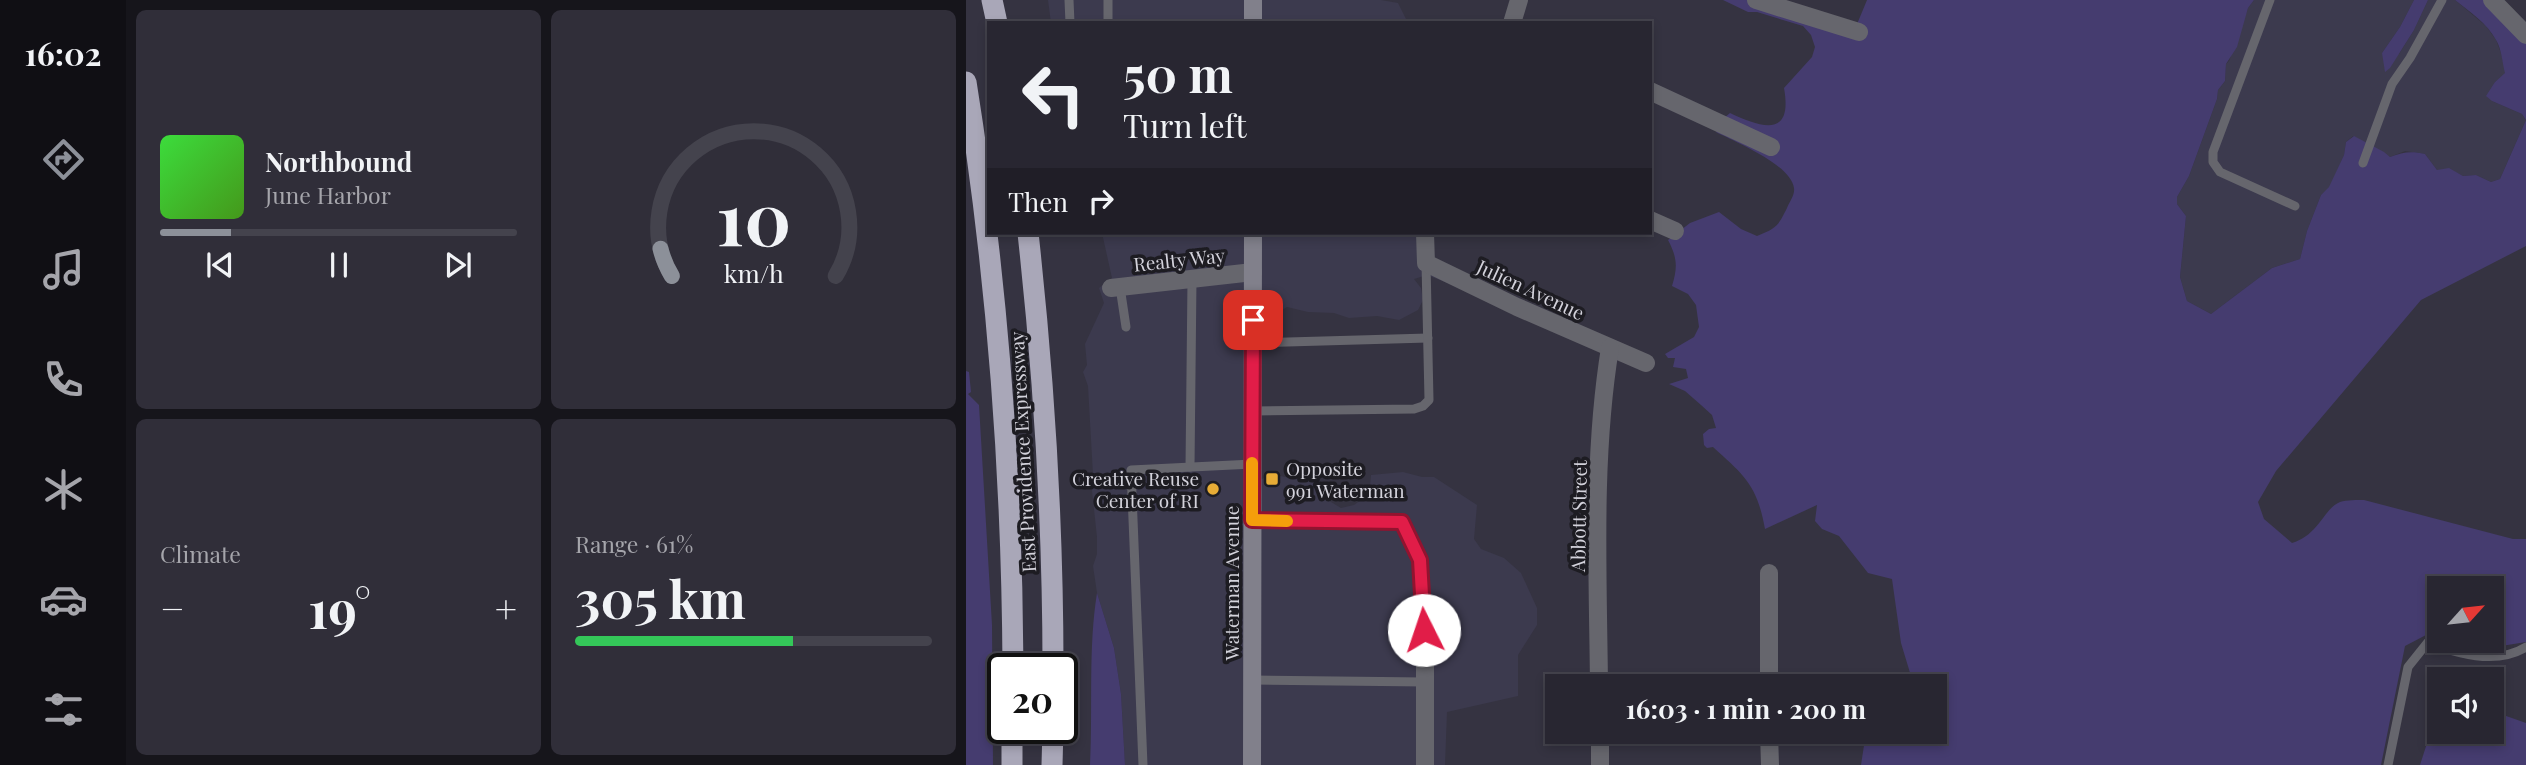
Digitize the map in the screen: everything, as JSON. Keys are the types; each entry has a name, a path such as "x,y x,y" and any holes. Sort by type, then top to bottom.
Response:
{"highway":[{"path":"992,0 997,21"},
{"name":"East Providence Expressway","path":"966,82 987,233"},
{"name":"East Providence Expressway","path":"987,235 1003,390 1012,552 1013,653"},
{"name":"East Providence Expressway","path":"1028,235 1048,462 1053,653"},
{"path":"1012,744 1012,765"},
{"path":"1052,765 1053,744"}],"main road":[{"path":"1253,0 1253,21"},
{"name":"Waterman Avenue","path":"1252,765 1253,235"}],"street":[{"path":"1513,21 1519,0"},
{"path":"1756,0 1858,32"},
{"path":"2492,0 2526,35"},
{"path":"1652,93 1771,148"},
{"path":"1652,221 1675,231"},
{"path":"1426,235 1426,263"},
{"name":"Julien Avenue","path":"1426,263 1517,307 1646,363"},
{"name":"Realty Way","path":"1115,287 1253,272"},
{"name":"Abbott Street","path":"1600,674 1598,543 1602,397 1610,348"},
{"path":"1769,573 1769,674"},
{"path":"1424,630 1425,765"},
{"path":"1600,744 1600,765"},
{"path":"1769,744 1769,765"}],"lane":[{"path":"1069,0 1070,21"},
{"path":"1108,0 1108,21"},
{"path":"2270,0 2213,152 2213,162 2220,172 2295,206"},
{"path":"2364,163 2392,84 2410,58 2442,0"},
{"path":"1253,411 1414,409 1423,406 1429,400 1426,263"},
{"path":"1190,467 1192,279"},
{"path":"1115,287 1126,327"},
{"path":"1253,343 1428,338"},
{"path":"1143,765 1131,470 1252,464"},
{"path":"1252,520 1402,522 1420,560 1424,630"},
{"path":"2388,765 2408,667 2428,642 2450,651 2490,657 2526,647"},
{"path":"1252,680 1425,682"}],"shaded area":[{"path":"1048,0 1381,0 1398,3 1407,21 1051,21"},
{"path":"1723,0 1761,0 1855,29 1867,0 2254,0 2248,8 2237,47 2226,64 2225,81 2218,90 2189,176 2177,197 2177,204 2186,216 2180,277 2187,301 2211,314 2272,268 2300,259 2321,195 2329,187 2344,155 2346,142 2354,136 2390,157 2407,152 2425,154 2437,170 2449,168 2463,176 2476,175 2491,182 2500,179 2526,120 2526,246 2421,300 2276,471 2258,502 2264,519 2292,543 2309,534 2334,505 2358,500 2513,539 2526,539 2526,642 2504,646 2504,576 2427,576 2427,635 2405,646 2381,765 1861,765 1864,744 1947,744 1947,674 1910,674 1901,643 1892,579 1868,573 1839,536 1822,529 1815,521 1817,505 1765,529 1758,502 1748,482 1713,447 1707,448 1704,445 1703,434 1716,428 1712,415 1685,391 1669,384 1688,378 1686,369 1673,367 1675,358 1668,358 1665,354 1694,337 1699,327 1696,305 1688,294 1672,286 1676,262 1668,240 1690,223 1719,212 1741,229 1757,236 1779,223 1794,193 1791,179 1773,163 1716,132 1730,113 1764,125 1779,122 1784,115 1786,104 1784,88 1812,57 1815,47 1811,35 1803,26 1757,12 1748,12"},
{"path":"2254,0 2414,0 2382,53 2399,54 2428,0 2455,0 2486,26 2501,53 2506,73 2495,82 2492,101 2522,114 2526,120 2500,179 2491,182 2476,175 2463,176 2451,170 2437,170 2425,154 2405,151 2390,157 2353,136 2346,142 2344,155 2330,187 2321,195 2300,259 2272,268 2211,314 2187,301 2180,277 2186,216 2177,204 2177,197 2189,176 2218,90 2225,81 2226,64 2248,8"},
{"path":"2414,0 2428,0 2414,30 2385,72 2382,53"},
{"path":"2455,0 2494,0 2526,32 2526,120 2522,114 2486,96 2505,73 2500,48 2488,28"},
{"path":"1102,235 1426,235 1428,260 1455,286 1427,275 1414,279 1421,288 1423,300 1418,310 1399,320 1377,316 1349,318 1334,313 1308,312 1287,307 1265,321 1259,292 1251,485 1271,474 1285,477 1307,471 1315,474 1326,499 1341,508 1354,505 1364,498 1370,486 1371,475 1403,472 1434,477 1477,505 1474,539 1481,549 1504,558 1521,573 1537,608 1537,625 1518,655 1518,696 1447,712 1445,765 1125,765 1121,694 1114,648 1097,593 1093,566 1097,554 1097,537 1092,491 1088,386 1083,372 1087,365 1085,344 1104,303 1099,288 1112,278"},
{"path":"966,371 969,372 971,392 968,394 979,405 992,625 992,653 987,653 987,744 993,744 993,765 966,765"},
{"path":"1097,593 1114,648 1121,694 1125,765 1090,765 1092,657"},
{"path":"2504,715 2526,723 2526,765 2420,765 2427,743 2504,744"}],"slow traffic":[{"path":"1252,463 1252,520 1287,521"}],"place":[{"name":"Opposite 991 Waterman","path":"1272,479"},
{"name":"Creative Reuse Center of RI","path":"1213,489"}],"route":[{"path":"1253,320 1252,520 1402,522 1420,560 1424,630"}]}
